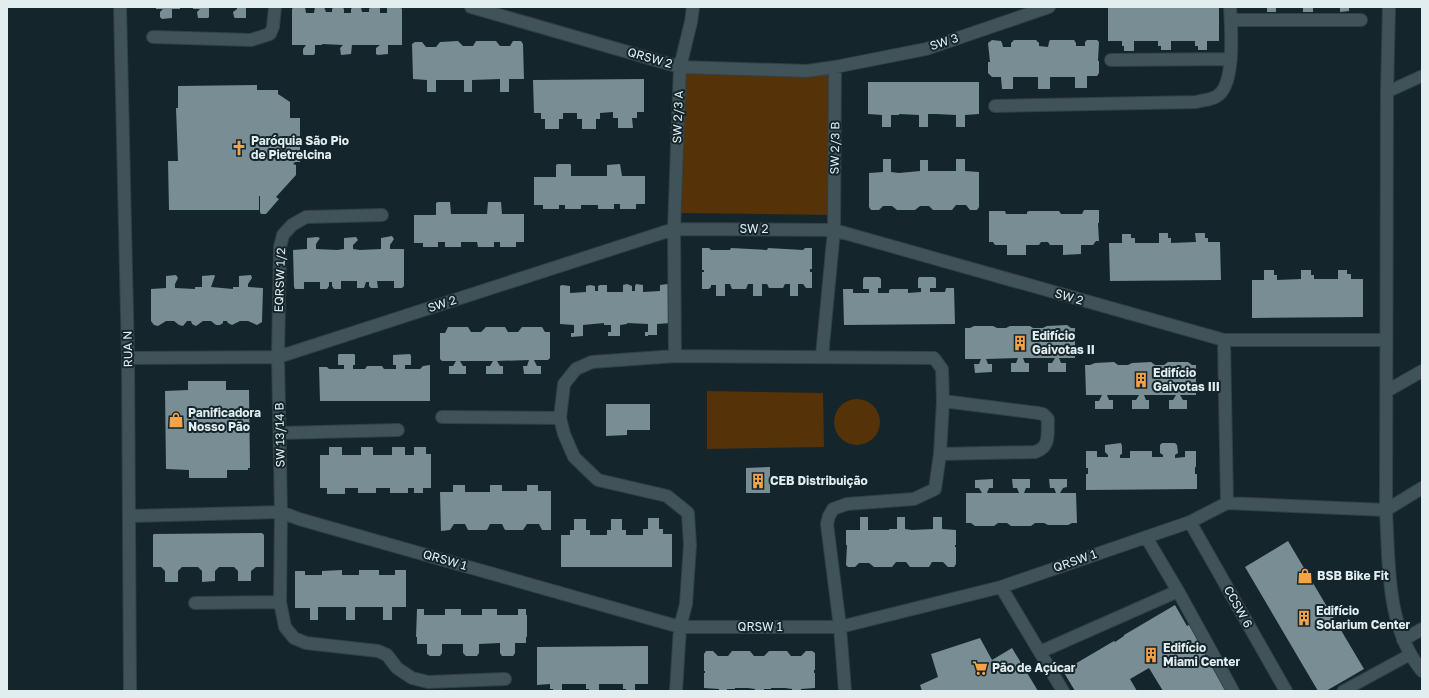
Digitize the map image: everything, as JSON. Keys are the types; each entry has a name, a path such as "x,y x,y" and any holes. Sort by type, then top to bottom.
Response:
{"street":[{"name":"RUA N","path":"120,7 128,358 130,691"},
{"path":"153,37 257,39 270,34 273,27 275,7"},
{"name":"QRSW 2","path":"471,7 680,67 807,70 835,67"},
{"name":"SW 2/3 A","path":"675,356 674,229 680,67 691,22 693,7"},
{"name":"SW 3","path":"835,67 926,49 1049,7"},
{"path":"995,106 1196,102 1218,96 1226,84 1231,59 1230,7"},
{"path":"1388,7 1385,340 1387,391 1386,510 1390,576 1394,609 1403,640 1422,671"},
{"path":"1230,20 1361,20"},
{"path":"1110,60 1231,59"},
{"name":"SW 2/3 B","path":"822,356 834,230 835,67"},
{"name":"EQRSW 1/2","path":"278,357 280,247 283,235 292,225 306,217 382,215"},
{"name":"SW 2","path":"128,358 278,357 674,229 834,230 1224,340 1385,340"},
{"path":"1224,340 1227,503"},
{"path":"676,691 680,627 686,604 687,590 690,545 688,513 667,496 598,480 574,457 564,434 560,418 564,384 576,369 592,362 675,356 934,358 942,369 943,401 940,454 935,489 914,499 847,504 833,509 829,516 827,524 840,627 845,691"},
{"name":"SW 13/14 B","path":"278,357 281,512 280,602 285,627 294,638 306,644 378,651 387,655 397,668 412,678 428,682 505,679"},
{"path":"1387,391 1422,371"},
{"path":"940,454 1035,452 1043,450 1047,443 1048,419 1043,414 1038,412 943,401"},
{"path":"442,417 560,418"},
{"path":"280,433 398,430"},
{"path":"1386,510 1422,488"},
{"name":"QRSW 1","path":"130,516 281,512 314,523 680,627 840,627 1001,587 1190,522 1227,503 1386,510"},
{"name":"CCSW 6","path":"1190,522 1286,691"},
{"path":"1146,537 1178,591 1233,691"},
{"path":"1001,587 1063,691"},
{"path":"1040,652 1178,591"},
{"path":"195,602 280,602"},
{"path":"1403,640 1422,629"}],"lane":[{"path":"1387,92 1422,76"},
{"path":"1343,691 1411,654"}],"shaded area":[{"path":"684,72 830,75 829,215 681,213"},
{"path":"707,391 823,393 824,447 707,449"},
{"path":"862,399 874,405 879,413 879,431 874,439 866,444 852,445 840,439 835,431 834,417 840,405 848,400"}],"building":[{"path":"156,7 180,7 180,9 172,9 172,18 162,19 160,17 160,12 163,9 156,9"},
{"path":"193,7 209,7 209,17 198,18 197,12 200,9 193,9"},
{"path":"237,7 246,7 246,18 234,17 233,12 237,9"},
{"path":"294,7 305,7 306,13 314,13 315,7 324,7 326,12 332,12 334,7 342,7 344,9 344,13 351,13 351,9 353,7 361,7 362,12 369,12 371,7 378,7 380,8 380,13 387,13 387,8 400,7 402,9 402,45 388,45 388,54 378,55 376,54 376,48 380,45 352,45 351,54 341,55 340,48 343,45 322,44 315,45 314,55 304,55 303,49 306,45 292,45 292,9"},
{"path":"1108,7 1219,7 1219,41 1207,41 1207,50 1198,50 1198,46 1195,46 1195,41 1171,41 1171,50 1161,50 1161,46 1158,46 1158,41 1134,41 1134,51 1124,51 1122,41 1108,41"},
{"path":"1267,7 1276,7 1276,12 1267,12"},
{"path":"1303,7 1313,7 1313,12 1303,12"},
{"path":"1340,7 1349,7 1349,11 1340,12"},
{"path":"992,40 1001,41 1003,47 1011,47 1011,43 1014,40 1036,40 1039,43 1039,46 1048,47 1050,40 1074,40 1076,46 1085,46 1085,42 1087,40 1097,40 1099,42 1099,73 1097,76 1087,76 1087,88 1075,88 1075,77 1050,77 1050,89 1038,89 1038,77 1013,77 1013,89 1002,89 1001,77 992,77 988,73 988,62 990,62 988,43"},
{"path":"458,41 463,46 473,46 476,41 496,41 500,46 510,46 513,41 521,41 523,44 524,79 509,79 509,92 500,92 500,79 472,80 472,92 464,92 464,80 436,80 436,92 427,92 427,80 413,79 412,44 415,42 422,42 426,47 436,47 440,42"},
{"path":"644,79 644,112 637,112 637,118 632,118 633,128 618,128 618,118 613,118 613,112 600,113 600,119 596,119 596,129 582,129 582,119 577,119 577,113 563,113 563,119 559,119 559,129 545,129 545,119 541,119 541,113 534,113 533,80"},
{"path":"868,82 979,82 979,114 965,115 965,127 956,127 956,115 928,114 928,127 919,127 919,115 899,114 891,115 891,127 882,127 882,115 868,114"},
{"name":"Paróquia São Pio de Pietrelcina","path":"257,85 257,90 278,90 278,94 290,102 290,118 300,118 300,162 295,162 293,164 296,165 296,175 276,197 279,199 266,214 261,214 260,212 260,196 259,210 169,210 168,161 178,161 176,108 178,108 178,86"},
{"path":"883,159 891,159 891,172 899,173 920,171 920,160 928,160 928,171 956,171 956,159 965,159 965,171 979,172 979,207 977,210 970,210 966,205 956,205 952,210 933,210 929,206 920,206 915,210 897,210 892,206 883,206 879,210 871,210 869,207 869,173 883,172"},
{"path":"570,164 571,176 607,176 607,165 620,164 622,176 645,176 645,204 636,204 636,209 620,209 620,204 614,204 614,209 598,209 598,205 581,205 581,209 565,209 565,205 559,205 559,209 543,209 543,205 534,205 534,177 556,177 556,165"},
{"path":"450,202 451,214 487,214 488,202 501,202 502,214 524,214 524,242 516,242 516,247 500,247 500,242 494,242 494,247 478,247 477,242 461,242 461,247 445,247 445,242 438,242 438,247 423,247 423,243 414,243 414,215 436,215 436,203"},
{"path":"1084,210 1099,210 1099,241 1096,241 1093,245 1081,245 1081,254 1063,255 1063,245 1050,245 1048,242 1041,242 1039,245 1026,245 1026,255 1007,255 1007,245 995,245 993,242 989,242 989,211 1005,211 1006,214 1027,214 1029,211 1059,211 1061,214 1082,214"},
{"path":"1159,233 1168,233 1168,238 1171,238 1171,243 1196,242 1195,233 1205,233 1205,238 1208,238 1208,242 1220,242 1221,280 1110,281 1109,243 1122,243 1122,234 1131,234 1131,238 1135,238 1135,243 1159,243"},
{"path":"392,236 394,239 390,245 390,249 404,249 404,286 402,288 394,288 394,281 377,281 378,288 371,288 369,286 369,282 366,282 364,288 357,288 357,281 341,281 341,289 334,289 332,282 329,282 327,289 320,289 320,282 304,282 304,289 295,289 293,250 307,249 307,238 320,238 316,244 316,249 337,250 344,249 344,238 356,237 358,240 353,245 353,249 360,250 381,249 381,238"},
{"path":"702,248 709,248 711,250 730,250 731,248 767,250 768,248 803,250 805,248 812,248 812,269 810,269 810,272 812,272 812,288 806,288 803,284 798,284 798,296 790,296 790,284 785,284 783,288 769,288 767,284 762,284 762,296 753,296 753,284 748,284 746,289 732,289 730,284 725,284 725,296 716,296 716,285 711,285 709,289 702,289 702,272 704,272 704,270 702,270"},
{"path":"1264,270 1274,270 1274,275 1277,275 1277,280 1301,279 1301,270 1311,270 1311,275 1314,275 1314,279 1338,279 1338,270 1347,270 1347,274 1351,274 1351,279 1363,279 1363,317 1252,318 1252,280 1264,280"},
{"path":"176,275 178,278 175,288 195,289 195,287 202,287 202,276 214,275 215,276 211,287 233,289 233,287 239,287 239,276 251,275 252,278 248,284 248,287 263,288 262,322 257,325 248,321 240,321 232,325 227,321 223,321 220,325 216,325 211,321 203,321 196,326 192,324 191,321 187,321 183,326 174,321 166,321 158,326 154,325 151,321 151,289 166,288 166,276"},
{"path":"864,277 879,277 881,279 881,288 878,288 878,293 889,293 889,290 891,289 908,289 908,293 921,292 921,288 918,288 919,277 936,278 936,288 930,288 930,292 945,292 946,288 954,288 955,324 844,325 843,289 853,289 853,293 869,293 869,289 863,289"},
{"path":"627,284 632,286 632,291 635,291 636,284 643,285 643,292 660,291 660,285 668,284 671,286 671,323 657,324 657,335 645,336 645,332 648,332 648,324 627,323 620,325 620,336 608,336 608,332 611,332 611,325 604,325 604,323 583,325 583,336 571,337 571,333 574,333 574,325 560,324 560,286 570,286 570,293 586,292 586,286 590,285 595,286 595,291 598,291 598,286 600,285 607,285 607,292 623,292 623,285"},
{"name":"Edifício Gaivotas II","path":"1067,325 1071,328 1075,328 1075,358 1059,358 1061,363 1066,363 1066,372 1048,372 1048,363 1052,363 1055,358 1023,358 1025,363 1029,363 1029,372 1011,372 1011,363 1016,363 1018,358 986,359 988,364 992,364 992,372 975,373 974,364 979,364 981,359 965,359 965,328 974,326 1006,328 1010,326 1030,326 1033,328 1043,328 1047,326"},
{"path":"448,327 468,327 471,332 481,332 486,327 505,327 508,332 518,332 522,327 542,327 545,332 550,332 550,358 548,360 534,360 537,366 541,366 541,374 524,374 523,366 527,366 529,360 497,361 500,366 503,366 503,374 486,374 486,366 490,366 493,361 460,361 463,366 466,366 466,374 449,374 449,366 453,366 456,361 442,361 440,359 440,333 445,333"},
{"path":"339,354 355,355 355,365 353,365 353,369 365,369 367,366 382,366 384,369 396,369 396,365 393,365 393,355 410,354 411,365 405,365 405,369 420,369 423,366 430,365 430,401 320,401 319,367 344,369 344,365 338,365"},
{"name":"Edifício Gaivotas III","path":"1114,362 1118,365 1151,362 1155,365 1164,365 1168,362 1188,362 1192,365 1196,365 1196,395 1180,395 1183,400 1187,400 1187,409 1169,409 1169,400 1173,400 1176,395 1144,395 1146,400 1149,400 1149,409 1132,409 1132,400 1136,400 1139,395 1107,395 1109,400 1113,400 1113,409 1095,409 1095,401 1099,401 1102,395 1086,395 1085,365"},
{"path":"188,381 226,381 226,390 249,390 250,468 248,468 248,470 227,470 227,478 189,478 189,470 166,469 165,391 188,390"},
{"path":"606,404 650,404 650,430 627,430 627,435 606,436"},
{"path":"1121,443 1122,454 1120,455 1120,458 1130,458 1130,451 1152,451 1152,457 1163,457 1160,453 1160,445 1162,443 1175,443 1177,445 1178,453 1175,455 1175,458 1185,457 1185,451 1196,451 1195,474 1197,474 1197,489 1086,490 1086,474 1088,474 1088,468 1086,468 1086,451 1097,451 1097,457 1108,457 1105,452 1105,445"},
{"path":"329,447 342,447 342,455 361,455 361,447 373,447 373,455 392,455 392,447 405,447 405,455 414,455 414,447 426,447 426,454 431,454 431,488 423,488 423,493 414,493 414,488 408,488 408,493 390,493 390,488 376,488 376,493 358,493 358,488 345,488 345,494 327,494 327,488 320,488 320,455 329,455"},
{"name":"CEB Distribuição","path":"770,467 770,493 746,493 746,468"},
{"path":"993,479 993,488 989,488 987,493 1019,493 1017,488 1013,488 1012,479 1030,479 1030,488 1026,488 1024,493 1056,493 1054,488 1050,488 1049,479 1067,479 1067,487 1063,488 1060,493 1076,493 1077,523 1068,525 1048,525 1044,523 1035,523 1031,526 1011,526 1007,523 998,523 994,526 975,526 971,523 966,523 966,493 982,493 979,488 975,488 975,480"},
{"path":"453,485 465,485 465,492 490,492 490,485 502,485 502,491 527,491 527,485 538,485 538,491 551,491 551,530 542,530 539,524 527,524 523,530 505,530 502,524 490,524 487,530 468,530 465,524 454,524 450,530 441,531 440,492 453,492"},
{"path":"860,517 868,517 868,530 889,530 897,529 897,517 905,517 905,529 912,530 933,529 933,517 942,517 942,529 956,530 956,564 954,567 948,567 943,562 932,562 929,567 910,567 906,562 896,562 892,567 874,567 869,563 859,563 855,567 848,567 846,565 846,530 860,530"},
{"path":"648,518 659,518 659,529 663,529 663,534 672,534 672,567 561,567 561,535 570,535 570,530 574,530 574,519 586,519 586,530 590,530 590,535 607,535 607,530 611,530 611,519 622,519 622,530 626,530 626,535 643,535 643,529 648,529"},
{"path":"262,533 264,535 264,567 256,567 251,571 251,581 238,581 238,571 234,567 219,567 215,571 215,581 202,582 202,571 198,567 182,567 178,571 178,582 165,582 165,571 161,567 153,567 154,534"},
{"name":"Edifício Solarium Center","path":"1288,541 1364,669 1326,691 1318,691 1245,567"},
{"path":"342,570 342,575 359,575 359,570 379,570 379,575 395,575 395,570 406,570 406,607 392,607 392,620 383,620 383,607 355,607 355,620 346,620 346,607 318,607 318,620 310,620 310,608 295,608 295,571 305,571 305,575 322,575 322,571"},
{"name":"Edifício Miami Center","path":"1175,605 1187,626 1192,623 1233,691 1163,691 1149,668 1130,679 1137,691 1075,691 1063,671 1114,641 1115,642 1124,635"},
{"path":"417,609 424,609 424,615 445,615 445,609 461,609 461,615 482,615 482,609 497,609 497,615 518,615 518,609 526,609 526,643 515,643 515,653 513,656 502,656 500,653 500,643 479,644 479,653 477,656 466,656 463,653 463,644 442,644 442,653 440,656 430,656 427,654 427,644 417,644"},
{"name":"Pão de Açúcar","path":"980,638 992,660 1012,648 1038,691 922,691 920,685 938,677 931,654"},
{"path":"648,646 648,684 635,684 635,691 626,691 626,689 623,689 623,684 599,684 599,691 589,691 589,689 586,689 586,684 562,684 562,691 553,691 553,689 550,689 550,684 537,685 537,647"},
{"path":"706,651 713,651 718,656 728,656 732,651 750,651 754,656 764,656 769,651 787,651 791,656 801,656 806,651 812,651 815,653 815,688 801,689 801,691 792,691 792,689 785,688 771,688 764,689 764,691 755,691 755,689 735,688 727,689 727,691 719,691 719,689 704,688 704,654"}],"place":[{"name":"Paróquia São Pio de Pietrelcina","path":"239,148"},
{"name":"Edifício Gaivotas II","path":"1020,343"},
{"name":"Edifício Gaivotas III","path":"1141,380"},
{"name":"Panificadora Nosso Pão","path":"176,420"},
{"name":"CEB Distribuição","path":"758,481"},
{"name":"BSB Bike Fit","path":"1305,576"},
{"name":"Edifício Solarium Center","path":"1304,618"},
{"name":"Edifício Miami Center","path":"1151,655"},
{"name":"Pão de Açúcar","path":"980,668"}]}
